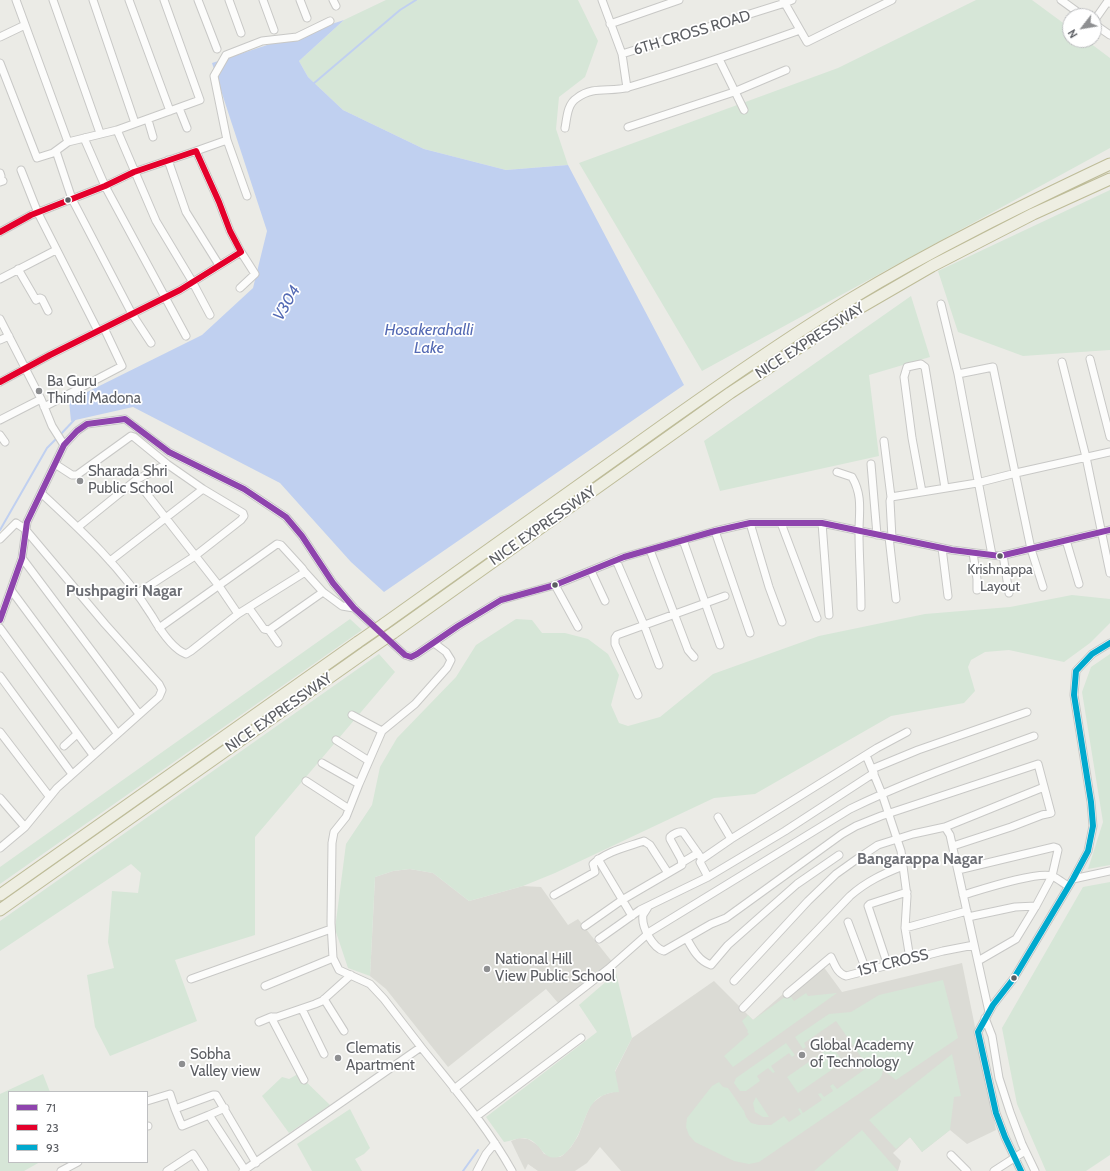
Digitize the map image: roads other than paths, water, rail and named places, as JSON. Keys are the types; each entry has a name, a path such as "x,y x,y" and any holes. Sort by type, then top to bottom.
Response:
{"highway":[{"name":"NICE EXPRESSWAY","path":"0,895 723,382 802,329 927,254 1110,164"},
{"name":"NICE EXPRESSWAY","path":"0,910 730,393 856,310 932,266 1033,214 1110,179"}],"street":[{"path":"16,0 68,142"},
{"path":"53,0 100,134"},
{"path":"93,0 135,123"},
{"path":"129,0 170,111"},
{"path":"0,64 37,158 56,151 68,142 117,130 200,100 164,0"},
{"path":"198,0 216,49"},
{"path":"229,0 241,33"},
{"path":"263,0 274,30"},
{"path":"300,0 306,18"},
{"path":"602,0 622,54 627,88"},
{"path":"610,24 679,0"},
{"name":"6TH CROSS ROAD","path":"622,54 792,0"},
{"path":"784,2 807,42 892,0"},
{"path":"1061,0 1072,8"},
{"path":"1102,10 1108,1 1110,3"},
{"path":"247,196 227,140 214,76 226,55 262,41 298,37 330,21"},
{"path":"0,37 25,25"},
{"path":"566,128 569,107 576,98 590,90 627,88 719,59 800,30"},
{"path":"1102,30 1110,36"},
{"path":"719,59 744,110"},
{"path":"628,127 734,92 786,70"},
{"path":"179,108 187,128"},
{"path":"148,120 153,136"},
{"path":"117,130 156,221 192,281 210,315"},
{"path":"84,138 105,186 186,336"},
{"path":"0,232 32,215 105,186 134,172 227,140"},
{"path":"56,151 72,199 132,314 151,343"},
{"path":"196,151 219,202 230,231 255,274 240,288"},
{"path":"168,160 186,212 219,265"},
{"path":"20,170 38,213 56,250 122,366 44,407"},
{"path":"0,280 56,250"},
{"path":"0,382 165,297 242,252"},
{"path":"18,269 36,300 40,298 42,299 48,311"},
{"path":"941,304 958,374 977,483 992,555"},
{"path":"0,319 41,399 52,426 62,442"},
{"path":"0,340 9,336"},
{"path":"1090,359 1110,437"},
{"path":"1062,362 1086,457 1110,572"},
{"path":"922,492 912,438 904,377 907,367 921,364 925,368 944,488"},
{"path":"958,374 993,367 1031,549 1043,587"},
{"path":"0,420 41,399"},
{"path":"0,620 22,558 27,522 55,464 62,442 87,424 125,419 169,452 244,489 286,517 302,536 333,583 354,608 405,655 411,656 417,654 458,626 501,600 555,585 616,560 715,531 750,523 822,523 942,548 992,555 1003,555 1110,530"},
{"path":"0,434 5,442"},
{"path":"55,464 72,475 77,475 131,436 167,464 203,489 244,513 242,520 195,556 138,593"},
{"path":"884,441 891,497 890,537 896,599"},
{"path":"891,497 977,483 1110,452"},
{"path":"78,527 136,480 167,464"},
{"path":"871,464 877,535"},
{"path":"837,472 850,476 854,479 861,506 859,531 861,607"},
{"path":"136,480 219,586 238,614"},
{"path":"110,561 203,489"},
{"path":"41,494 98,546 138,593 159,628 179,651 186,654 238,614 304,572"},
{"path":"0,539 16,523 25,529 105,624 159,684 162,690 159,697 117,733 49,796 25,827 0,848"},
{"path":"750,523 769,587 782,622"},
{"path":"781,523 817,618"},
{"path":"822,523 829,615"},
{"path":"715,531 750,633"},
{"path":"683,540 720,645"},
{"path":"1066,540 1079,584"},
{"path":"159,628 277,544 281,545 323,592 342,606 354,608"},
{"path":"942,548 948,596"},
{"path":"650,550 688,650 694,657"},
{"path":"973,553 977,590"},
{"path":"1003,555 1010,593"},
{"path":"22,558 139,714"},
{"path":"616,560 659,664"},
{"path":"591,571 605,601"},
{"path":"555,585 578,627"},
{"path":"11,590 117,733"},
{"path":"268,630 323,592"},
{"path":"638,695 614,641 617,635 725,596"},
{"path":"249,608 264,629 268,630 278,643"},
{"path":"0,628 93,755"},
{"path":"434,643 446,652 451,660 447,668 415,704 382,731 346,817 334,832 332,843 331,929 333,958 339,970 370,984 384,999 454,1089 477,1116 512,1171"},
{"path":"1021,1171 1005,1137 996,1113 978,1032 987,1015 1014,978 1088,851 1092,826 1091,802 1074,695 1076,671 1092,654 1110,643"},
{"path":"0,676 72,774"},
{"path":"599,939 632,916 708,877 784,831 873,771 918,750 1028,712"},
{"path":"352,715 382,731"},
{"path":"0,732 49,796"},
{"path":"586,926 622,900 682,864 682,862 700,856 731,839 866,755 907,732"},
{"path":"64,746 77,734"},
{"path":"454,1089 608,969 657,928 850,810 882,794 939,770 1034,736"},
{"path":"336,740 369,761"},
{"path":"866,755 882,794 901,851 907,892 906,928 910,959"},
{"path":"322,763 359,784"},
{"path":"648,907 643,916 647,936 660,950 664,951 711,924 726,918 842,834 862,823 1038,764 1051,812 952,846"},
{"path":"306,781 349,809"},
{"path":"734,980 802,907 836,874 857,859 878,846 913,834 945,827 1044,787"},
{"path":"0,798 25,827"},
{"path":"718,817 731,839"},
{"path":"945,827 950,835 968,914 999,1078 1025,1151 1035,1171"},
{"path":"682,862 670,839 672,835 684,832 700,856 700,865 708,877"},
{"path":"554,895 595,872 593,864 598,859 607,854 644,841 650,845 668,873"},
{"path":"958,870 1054,847 1058,850 1052,876 1016,939 978,961"},
{"path":"687,939 699,958 711,965 728,946 797,884 839,855"},
{"path":"598,859 632,916"},
{"path":"743,1008 850,896 862,886 877,877 903,866"},
{"path":"1073,879 1110,871"},
{"path":"963,895 1038,876 1052,876 1068,886"},
{"path":"888,966 868,906 870,904 907,892"},
{"path":"906,928 968,914 1015,907 1036,906"},
{"path":"848,922 866,970"},
{"path":"191,979 331,929"},
{"name":"1ST CROSS","path":"787,994 831,957 837,970 846,976 943,951 974,946"},
{"path":"265,986 333,958"},
{"path":"259,1022 315,1004 324,999 351,975"},
{"path":"324,999 344,1032"},
{"path":"302,1009 324,1054"},
{"path":"271,1017 304,1080"},
{"path":"477,1116 581,1038"},
{"path":"209,1115 244,1170 421,1047"},
{"path":"148,1101 170,1094 182,1126 224,1108"},
{"path":"175,1109 216,1095 256,1163"},
{"path":"232,1150 244,1142"},
{"path":"477,1171 486,1154 495,1143"},
{"path":"994,1171 1025,1151"},
{"path":"167,1171 193,1154 204,1171"},
{"path":"951,1155 967,1171"},
{"path":"61,1171 76,1163"}],"water":[{"name":"Hosakerahalli Lake","path":"344,20 299,61 308,77 343,110 424,149 506,170 568,165 684,385 384,592 351,562 280,483 133,407 71,421 69,401 202,335 253,288 267,231 212,63"}],"waterway":[{"name":"V304","path":"313,84 400,10 416,0"},
{"name":"V304","path":"60,435 76,418"},
{"name":"V304","path":"0,530 47,448 57,438"},
{"path":"463,1171 478,1150"}],"place":[{"name":"Ba Guru Thindi Madona","path":"39,391"},
{"name":"Sharada Shri Public School","path":"80,481"},
{"name":"Krishnappa Layout","path":"1000,556"},
{"name":"National Hill View Public School","path":"487,969"},
{"name":"Global Academy of Technology","path":"802,1055"},
{"name":"Clematis Apartment","path":"338,1058"},
{"name":"Sobha Valley view","path":"182,1064"}],"district":[{"name":"Pushpagiri Nagar","path":"124,591"},
{"name":"Bangarappa Nagar","path":"920,859"}]}
